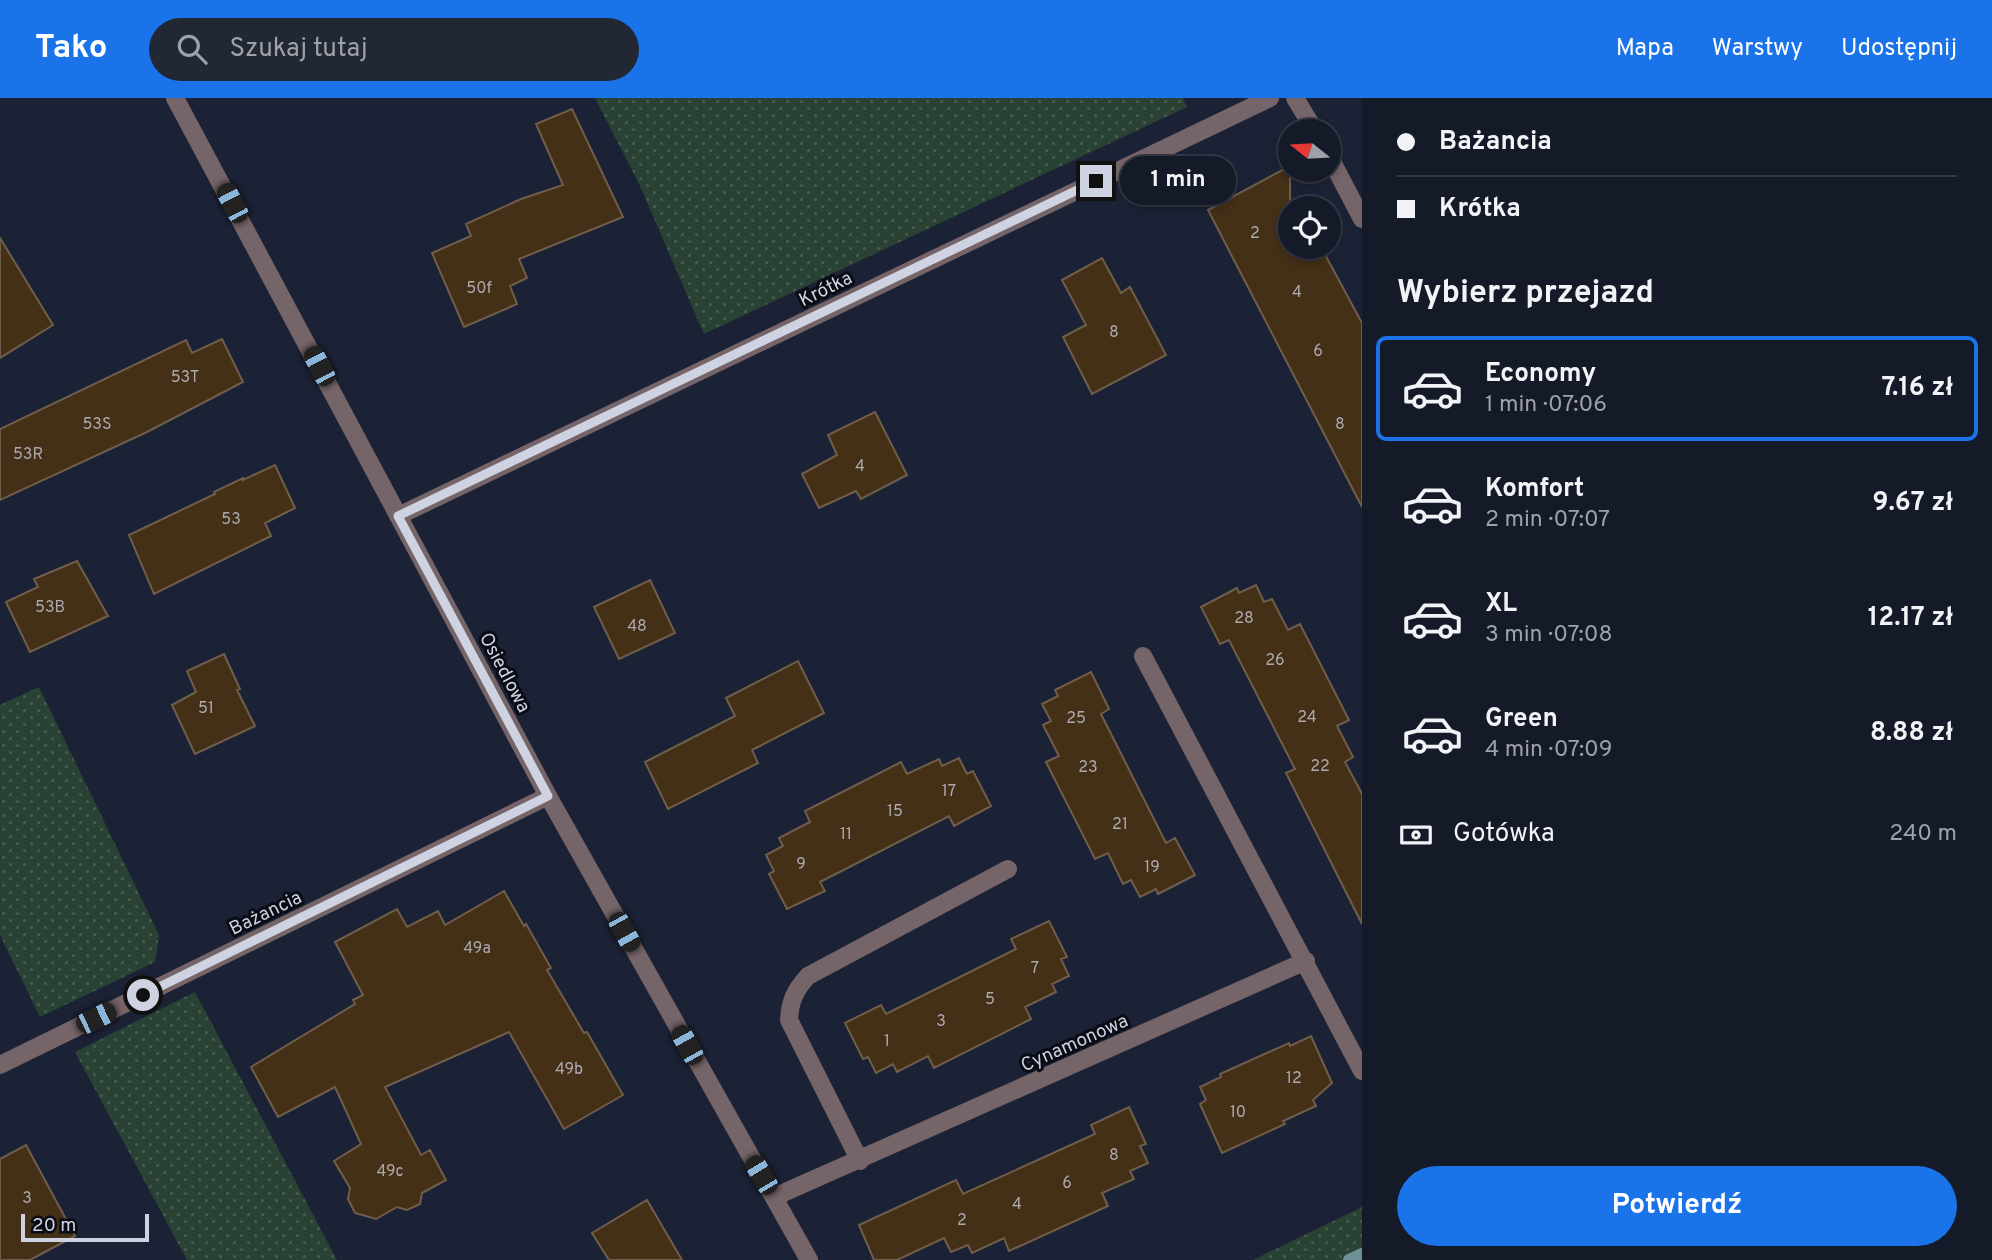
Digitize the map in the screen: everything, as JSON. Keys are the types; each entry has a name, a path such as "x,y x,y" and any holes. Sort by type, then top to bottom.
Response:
{"street":[{"name":"Osiedlowa","path":"175,98 548,796 809,1260"},
{"name":"Krótka","path":"398,516 1270,98"},
{"path":"1295,98 1308,119"},
{"path":"1341,179 1362,219"},
{"path":"1143,656 1362,1071"},
{"name":"Bażancia","path":"0,1065 548,796"},
{"path":"860,1161 789,1020 790,1002 808,976 1008,869"},
{"name":"Cynamonowa","path":"774,1197 1306,961"}],"green space":[{"path":"595,98 1183,98 1187,107 704,334 640,186"},
{"path":"39,687 159,935 155,962 40,1017 0,935 0,705"},
{"path":"195,992 337,1260 187,1260 75,1052"},
{"path":"1362,1207 1362,1260 1253,1260"}],"building":[{"path":"572,109 623,217 519,259 527,278 510,286 517,304 464,327 432,253 471,236 466,224 521,199 563,185 536,124"},
{"path":"1278,172 1278,182 1290,182 1290,196 1278,196 1278,259 1327,259 1362,323 1362,507 1208,210"},
{"path":"0,238 53,325 0,358"},
{"path":"1102,258 1121,293 1130,287 1166,355 1092,394 1063,337 1086,325 1062,280"},
{"path":"222,339 243,382 147,432 0,500 0,429 186,340 192,353"},
{"path":"875,412 907,475 861,499 856,491 819,508 802,474 837,455 828,435"},
{"path":"275,465 295,508 265,523 271,536 154,594 129,535 243,478"},
{"path":"77,561 108,616 30,652 6,602 38,587 34,579"},
{"path":"650,580 675,633 619,659 594,607"},
{"path":"1256,585 1264,602 1272,599 1288,630 1300,624 1349,720 1337,726 1353,757 1345,762 1362,794 1362,924 1286,773 1295,769 1229,640 1220,644 1201,607 1237,588 1239,593"},
{"path":"224,654 240,689 237,690 255,726 195,754 172,705 196,692 187,671"},
{"path":"798,661 824,713 752,750 758,763 668,809 645,762 735,716 726,698"},
{"path":"1091,672 1109,709 1101,714 1166,843 1175,838 1195,875 1158,894 1156,889 1140,897 1131,880 1123,884 1108,853 1095,859 1046,762 1059,756 1043,725 1051,721 1042,704 1058,696 1055,690"},
{"path":"959,758 967,774 973,771 991,806 954,826 949,816 820,882 825,891 787,909 769,874 774,871 766,855 783,846 779,838 810,822 805,811 901,762 907,774 939,759 942,766"},
{"path":"504,891 551,968 547,970 623,1095 564,1129 509,1032 385,1087 421,1155 430,1150 446,1180 422,1193 420,1204 407,1210 397,1207 376,1219 355,1213 348,1199 350,1188 334,1161 361,1144 335,1087 278,1117 251,1067 355,1004 353,1000 363,995 335,942 397,909 407,927 438,911 445,925"},
{"path":"1049,921 1067,957 1061,959 1069,976 1052,984 1056,992 1025,1007 1031,1019 934,1068 928,1056 897,1072 893,1064 876,1073 868,1057 863,1059 845,1023 881,1005 886,1014 1016,949 1011,939"},
{"path":"1311,1036 1332,1083 1313,1100 1316,1106 1283,1121 1285,1124 1222,1153 1200,1104 1206,1100 1200,1087 1221,1077 1220,1074"},
{"path":"1129,1107 1146,1144 1140,1146 1148,1163 1130,1171 1134,1179 1102,1193 1108,1206 1009,1251 1004,1238 972,1253 968,1245 951,1252 944,1238 897,1260 874,1260 859,1225 956,1180 963,1194 1095,1134 1091,1125"},
{"path":"26,1145 75,1236 30,1260 0,1260 0,1159"},
{"path":"647,1200 682,1260 609,1260 592,1233"}],"waterway":[{"path":"1349,1260 1362,1254"}],"route":[{"path":"143,995 548,796 398,516 1096,181"}]}
